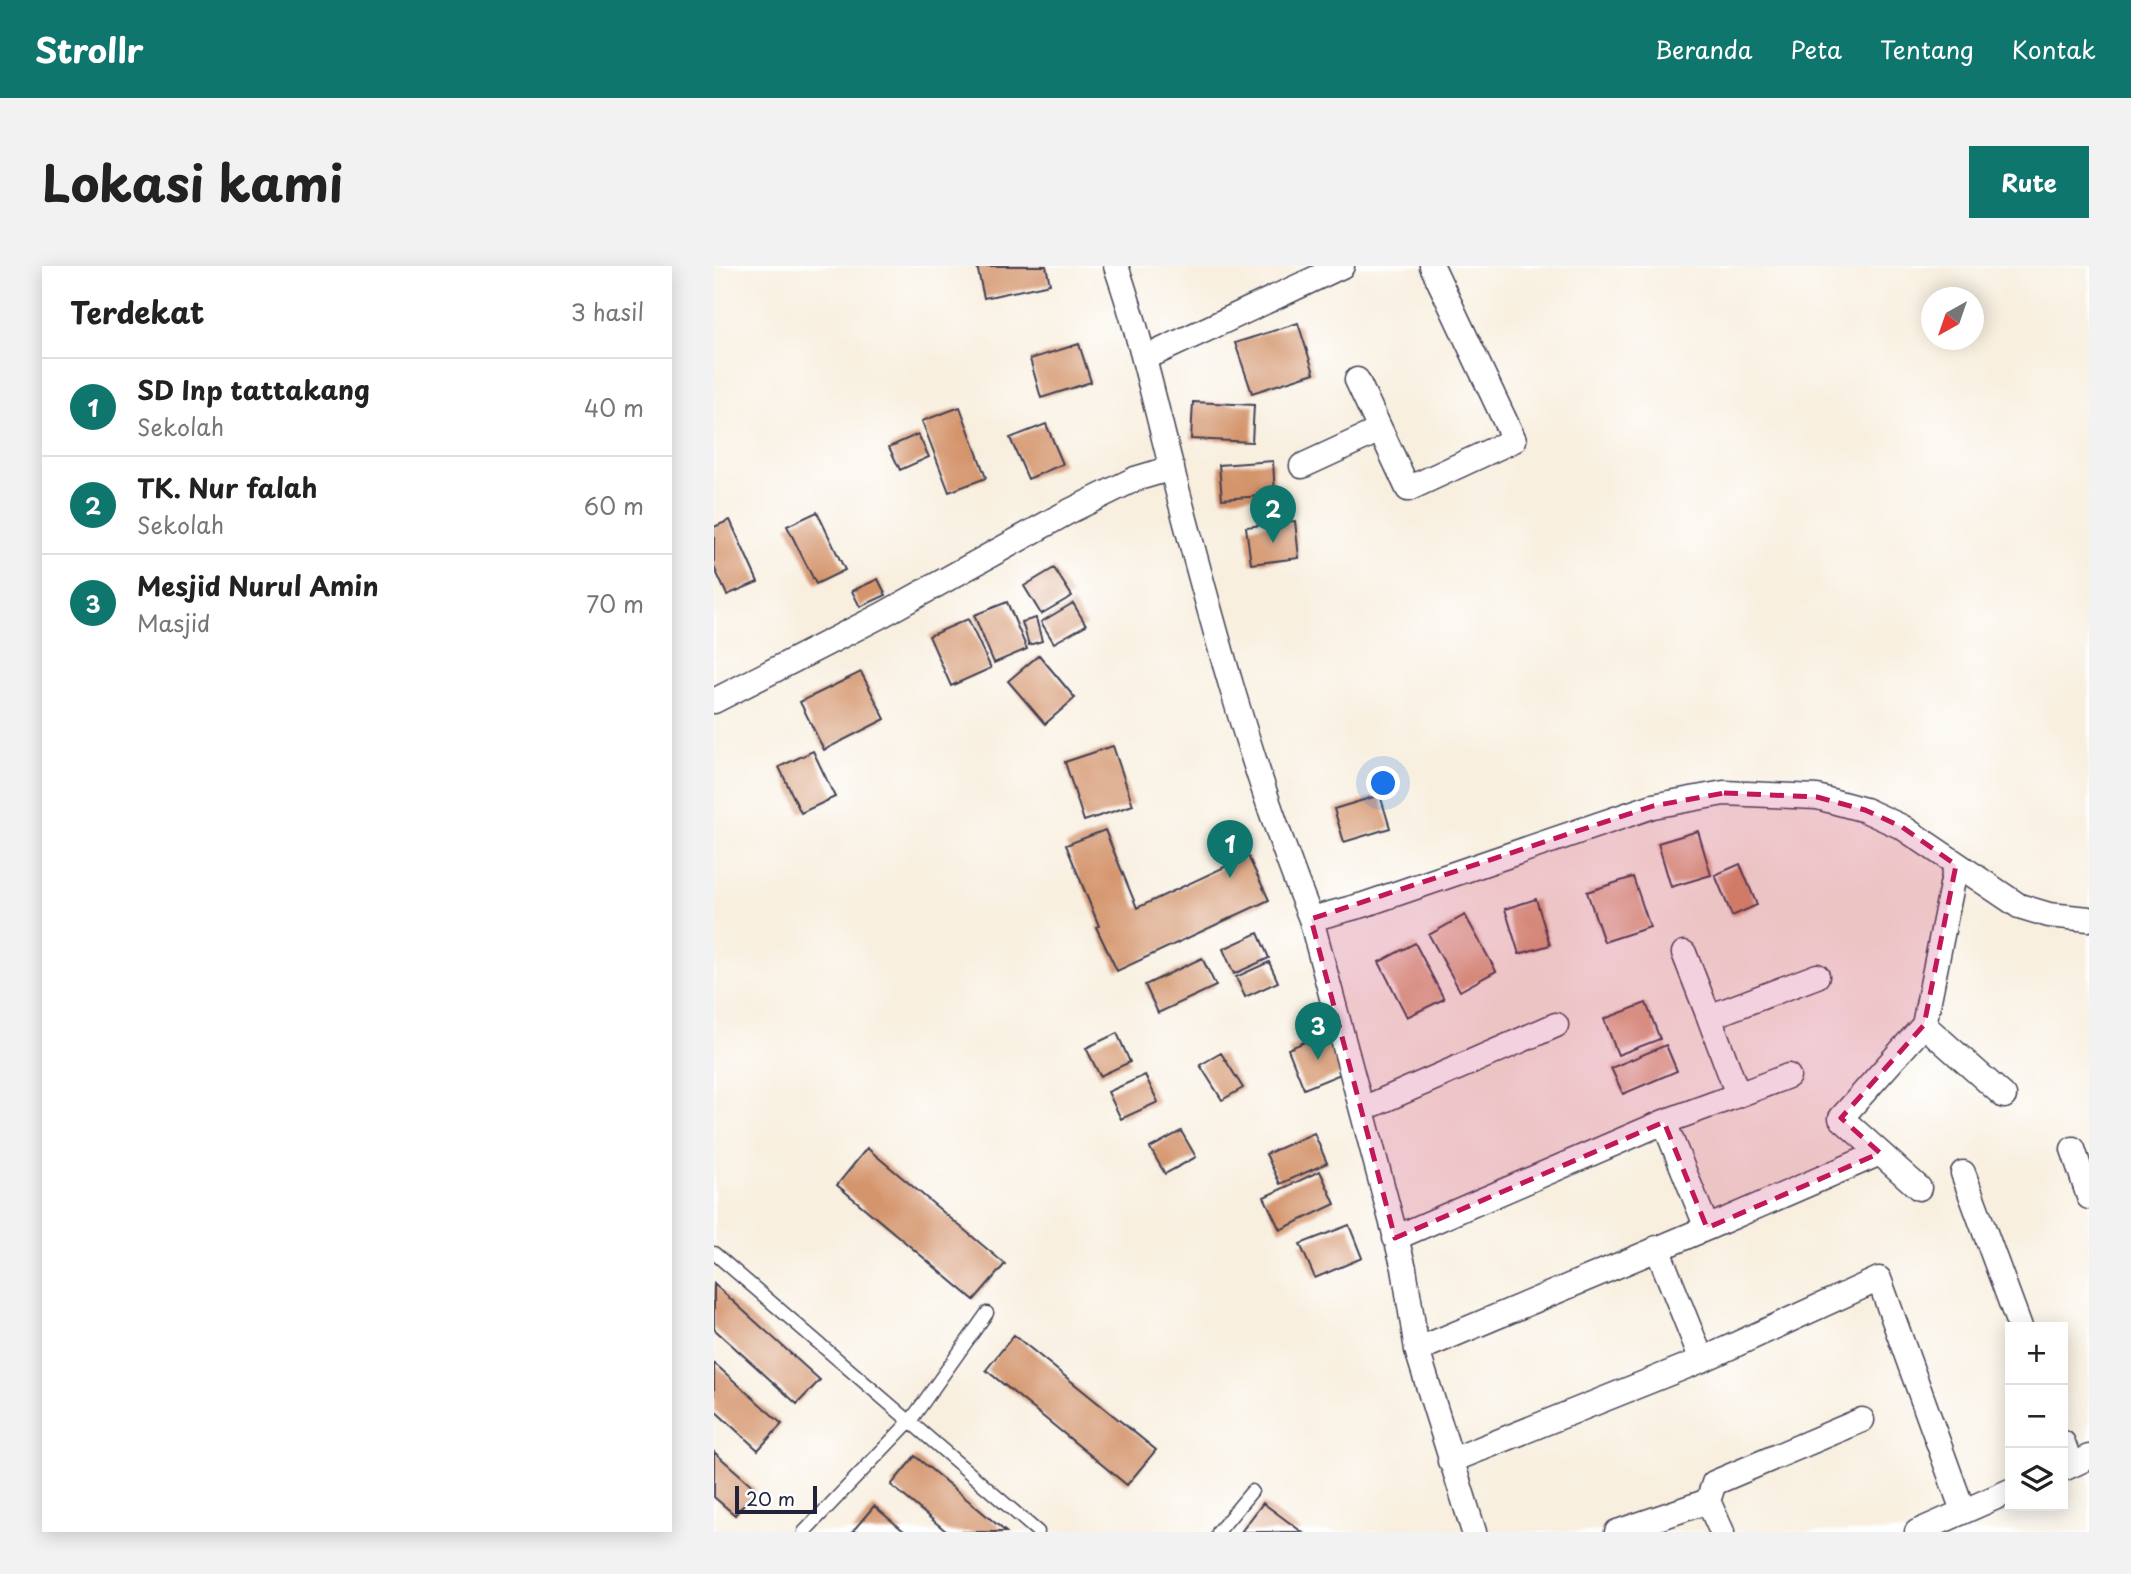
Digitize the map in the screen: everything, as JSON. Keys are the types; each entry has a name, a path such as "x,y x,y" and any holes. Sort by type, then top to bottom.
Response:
{"street":[{"path":"1116,266 1144,358 1254,766 1311,919 1404,1268 1418,1350 1475,1532"},
{"path":"1144,358 1342,266"},
{"path":"1357,380 1408,489 1514,440 1432,266"},
{"path":"1302,466 1380,430"},
{"path":"714,701 883,615 1068,512 1135,480 1172,468"},
{"path":"1311,919 1363,905 1653,806 1724,793 1817,797 1866,810 1902,827 1956,866 2019,906 2049,915 2089,919"},
{"path":"1919,1188 1841,1118 1924,1025 1956,866"},
{"path":"1684,953 1738,1095"},
{"path":"1709,1017 1818,976"},
{"path":"1924,1025 2004,1096"},
{"path":"1363,1109 1556,1026"},
{"path":"1395,1238 1664,1122 1788,1076"},
{"path":"1664,1122 1707,1228"},
{"path":"2073,1149 2089,1197"},
{"path":"1418,1350 1880,1153"},
{"path":"1963,1173 2018,1322"},
{"path":"1657,1248 1702,1360"},
{"path":"1451,1461 1702,1360 1879,1279 1955,1521"},
{"path":"1722,1532 1708,1501 1714,1483 1862,1420"},
{"path":"1917,1532 1955,1521 2005,1494"},
{"path":"1617,1532 1708,1501"}],"lane":[{"path":"714,1253 1038,1532"},
{"path":"804,1532 911,1420 986,1313"},
{"path":"1218,1532 1252,1491"}],"highlighted area":[{"path":"1724,793 1817,797 1865,810 1902,827 1956,865 1924,1025 1841,1118 1880,1153 1707,1228 1664,1122 1395,1238 1311,919 1653,806"}],"building":[{"path":"977,266 1046,266 1050,284 984,298"},
{"path":"1298,323 1314,373 1252,393 1235,343"},
{"path":"1079,344 1091,382 1041,398 1030,359"},
{"path":"1193,402 1254,405 1252,442 1191,439"},
{"path":"960,407 986,478 949,492 922,421"},
{"path":"1046,424 1063,464 1028,479 1010,438"},
{"path":"918,434 929,457 900,470 889,447"},
{"path":"1273,461 1275,495 1222,499 1219,465"},
{"path":"817,512 845,570 816,584 787,526"},
{"path":"730,520 758,582 727,595 714,567 714,527"},
{"path":"1295,521 1299,558 1251,564 1246,527"},
{"path":"1054,568 1072,596 1041,614 1024,586"},
{"path":"878,579 886,595 860,607 852,591"},
{"path":"1007,602 1027,649 994,663 974,615"},
{"path":"1073,603 1086,625 1054,643 1041,622"},
{"path":"1036,618 1042,641 1029,645 1022,622"},
{"path":"968,619 991,668 951,686 929,636"},
{"path":"1039,655 1075,698 1045,724 1008,681"},
{"path":"861,672 885,719 824,750 800,702"},
{"path":"1113,746 1133,805 1084,821 1065,762"},
{"path":"813,751 835,797 801,813 779,767"},
{"path":"1380,795 1390,828 1344,842 1334,809"},
{"path":"1105,830 1137,908 1248,856 1269,900 1117,971 1096,927 1099,926 1066,845"},
{"path":"1698,831 1711,875 1671,887 1658,843"},
{"path":"1740,864 1757,905 1732,916 1715,875"},
{"path":"1633,877 1650,927 1604,942 1587,892"},
{"path":"1536,899 1550,945 1519,954 1505,909"},
{"path":"1465,915 1496,971 1460,991 1429,935"},
{"path":"1258,933 1269,958 1234,974 1223,949"},
{"path":"1415,943 1444,999 1407,1017 1379,962"},
{"path":"1202,958 1216,986 1158,1013 1145,985"},
{"path":"1269,962 1278,982 1245,997 1236,977"},
{"path":"1646,1003 1660,1039 1618,1055 1604,1019"},
{"path":"1331,1031 1348,1071 1304,1089 1288,1049"},
{"path":"1117,1033 1130,1062 1100,1076 1086,1048"},
{"path":"1666,1045 1677,1071 1623,1094 1611,1068"},
{"path":"1221,1053 1243,1088 1222,1100 1200,1065"},
{"path":"1145,1075 1158,1102 1121,1119 1108,1092"},
{"path":"1181,1131 1196,1157 1165,1174 1150,1148"},
{"path":"1314,1133 1327,1163 1280,1184 1266,1154"},
{"path":"867,1148 1005,1264 974,1300 837,1185"},
{"path":"1320,1171 1335,1204 1280,1230 1264,1197"},
{"path":"1349,1225 1362,1258 1315,1278 1300,1244"},
{"path":"714,1284 820,1380 797,1404 714,1329"},
{"path":"1014,1335 1156,1450 1127,1485 986,1370"},
{"path":"714,1363 782,1424 758,1450 714,1410"},
{"path":"714,1452 756,1489 735,1515 714,1497"},
{"path":"915,1456 1006,1532 947,1532 891,1485"},
{"path":"1263,1503 1302,1532 1241,1532"},
{"path":"874,1506 905,1532 852,1532"}],"place":[{"name":"TK. Nur falah","path":"1273,543"},
{"name":"SD Inp tattakang","path":"1230,878"},
{"name":"Mesjid Nurul Amin","path":"1318,1060"}]}
